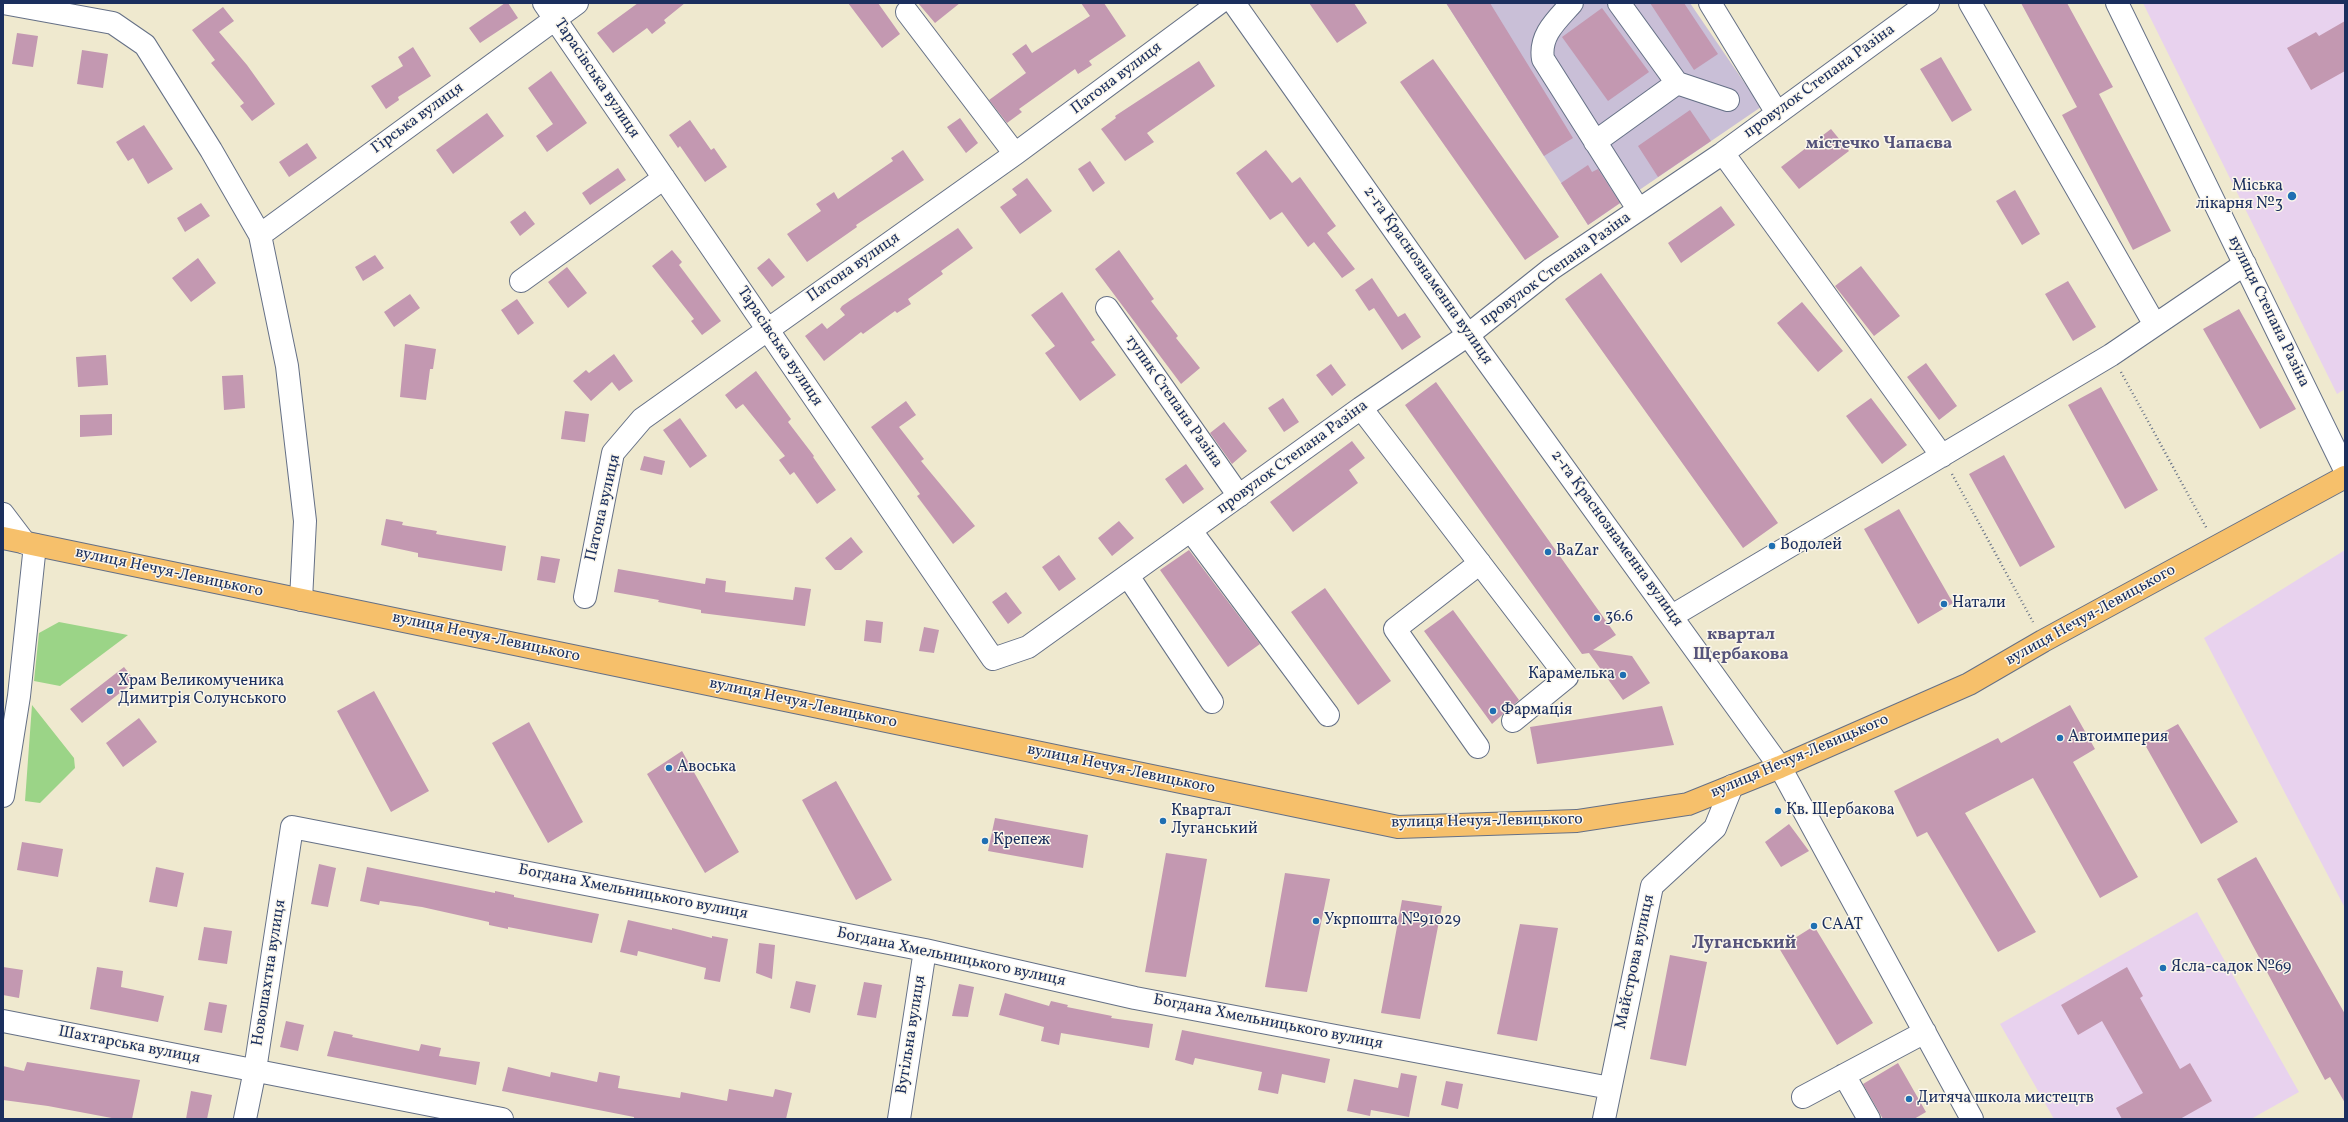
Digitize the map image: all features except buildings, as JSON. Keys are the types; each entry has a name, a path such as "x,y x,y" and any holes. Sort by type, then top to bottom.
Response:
{"main road":[{"name":"вулиця Нечуя-Левицького","path":"3,538 1398,827 1577,821 1688,804 1780,767 1969,684 2043,641 2345,477"}],"street":[{"name":"Гірська вулиця","path":"260,235 549,11 577,3"},
{"name":"Патона вулиця","path":"585,597 613,453 642,419 1015,154 1219,3"},
{"name":"2-га Краснознаменна вулиця","path":"1234,3 1468,335 1780,767 1925,1032 1967,1117"},
{"path":"1572,3 1546,36 1541,50 1543,59 1638,209"},
{"path":"1619,3 1677,83 1728,100"},
{"path":"1710,3 1777,113"},
{"name":"провулок Степана Разіна","path":"1028,648 1361,408 1468,335 1551,269 1723,153 1928,3"},
{"path":"1970,3 2155,325"},
{"name":"вулиця Степана Разіна","path":"2117,3 2345,470"},
{"path":"3,4 112,23 145,45 211,150 260,235 287,366 305,520 301,600"},
{"name":"Тарасівська вулиця","path":"549,11 993,659 1028,648"},
{"path":"907,12 1015,154"},
{"path":"1595,142 1677,83"},
{"path":"1723,153 1942,456"},
{"path":"521,280 664,178"},
{"path":"1672,616 2111,355 2245,264"},
{"name":"тупик Степана Разіна","path":"1107,308 1239,496"},
{"path":"1361,408 1567,677 1513,721"},
{"path":"3,514 30,544 19,696 3,796"},
{"path":"1191,531 1328,715"},
{"path":"1478,747 1395,629 1480,563"},
{"path":"1128,576 1212,702"},
{"name":"Майстрова вулиця","path":"1604,1119 1652,886 1715,828 1732,786"},
{"name":"Богдана Хмельницького вулиця","path":"292,827 925,950 1135,998 1610,1088"},
{"name":"Новошахтна вулиця","path":"245,1119 255,1070 292,827"},
{"name":"Вугільна вулиця","path":"899,1119 925,950"},
{"name":"Шахтарська вулиця","path":"3,1021 502,1119"},
{"path":"1803,1097 1925,1032"},
{"path":"1844,1075 1869,1119"}],"path":[{"path":"2111,355 2216,547"},
{"path":"1942,456 2043,641"}],"shaded area":[{"path":"1446,3 1690,3 1761,107 1588,225"},
{"name":"Міська лікарня №3","path":"2143,3 2345,3 2345,389 2337,394"},
{"path":"2345,550 2345,908 2204,638"},
{"name":"Ясла-садок №69","path":"2197,912 2299,1092 2251,1119 2054,1119 2000,1024"}],"green space":[{"path":"59,622 128,635 60,686 34,681 39,633"},
{"path":"32,705 74,758 75,768 40,803 25,801"}],"place":[{"name":"Міська лікарня №3","path":"2292,196"},
{"name":"Водолей","path":"1772,546"},
{"name":"BaZar","path":"1548,552"},
{"name":"Натали","path":"1944,604"},
{"name":"36.6","path":"1597,618"},
{"name":"Карамелька","path":"1623,675"},
{"name":"Храм Великомученика Димитрія Солунського","path":"110,691"},
{"name":"Фармація","path":"1493,711"},
{"name":"Автоимперия","path":"2060,738"},
{"name":"Авоська","path":"669,768"},
{"name":"Кв. Щербакова","path":"1778,811"},
{"name":"Квартал Луганський","path":"1163,821"},
{"name":"Крепеж","path":"985,841"},
{"name":"Укрпошта №91029","path":"1316,921"},
{"name":"СААТ","path":"1814,926"},
{"name":"Ясла-садок №69","path":"2163,968"},
{"name":"Дитяча школа мистецтв","path":"1909,1099"}],"district":[{"name":"містечко Чапаєва","path":"1879,145"},
{"name":"квартал Щербакова","path":"1741,646"},
{"name":"Луганський","path":"1744,945"}]}
